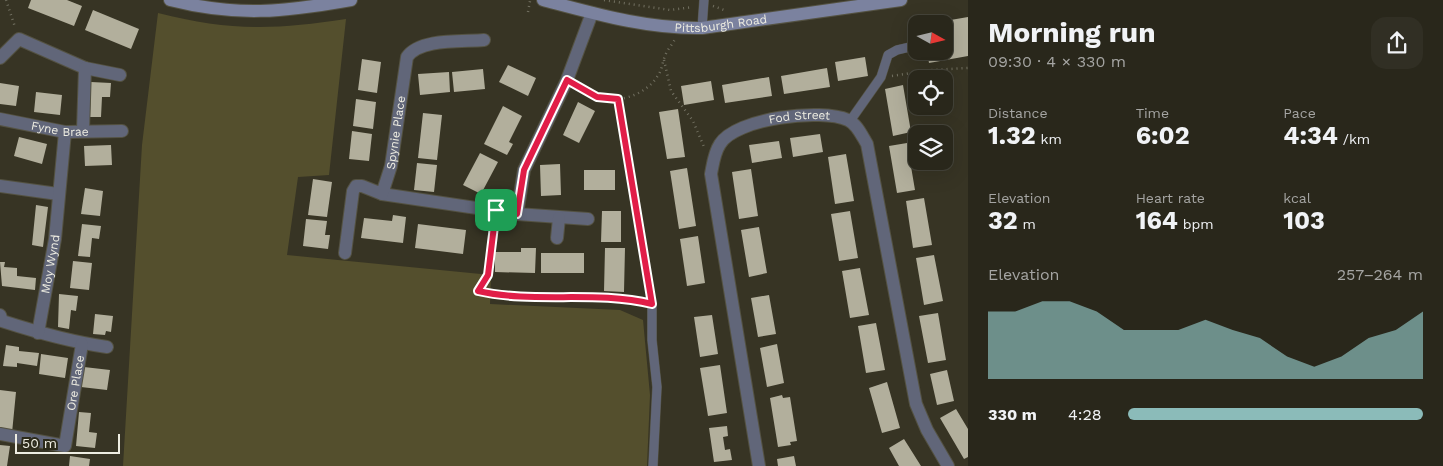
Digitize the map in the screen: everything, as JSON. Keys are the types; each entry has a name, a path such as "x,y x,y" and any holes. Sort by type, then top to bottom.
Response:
{"street":[{"path":"170,0 192,6 241,12 289,11 352,0"},
{"name":"Pittsburgh Road","path":"543,0 642,25 680,29 702,28 901,0"},
{"path":"517,214 524,170 567,80 592,13"},
{"path":"0,58 19,39 85,68 120,75"},
{"name":"Spynie Place","path":"382,194 391,166 407,57 412,50 422,45 484,40"},
{"path":"83,130 85,68"},
{"name":"Fod Street","path":"759,466 711,174 720,144 732,133 756,124 810,114 835,116 850,121 868,144 916,404 927,430 948,466"},
{"name":"Fyne Brae","path":"0,119 65,132 83,130 122,131"},
{"name":"Moy Wynd","path":"38,333 55,240 65,132"},
{"path":"0,186 58,194"},
{"path":"345,253 353,191 356,186 362,186 382,194 517,214 588,219"},
{"path":"557,238 559,218"},
{"path":"0,322 82,344 108,347"},
{"name":"Ore Place","path":"0,434 65,446 82,344"}],"lane":[{"path":"702,28 704,0"},
{"path":"850,121 881,77 888,55 908,47"},
{"path":"652,304 652,340 657,395 653,466"}],"path":[{"path":"6,0 19,39"},
{"path":"528,12 530,0"},
{"path":"623,5 625,0"},
{"path":"567,80 597,97 618,99 637,94 652,84 680,29"},
{"path":"664,59 671,91 693,121 712,168"},
{"path":"881,77 931,70 968,68"},
{"path":"496,210 488,275 478,291 510,296 626,299 652,304 618,99"}],"shaded area":[{"path":"158,13 207,23 252,27 274,27 346,19 329,175 298,177 287,255 491,275 490,304 620,310 643,320 650,395 647,466 123,466 142,145"}],"building":[{"path":"31,0 67,0 82,6 74,26 28,8"},
{"path":"93,10 139,29 131,49 85,30"},
{"path":"968,17 968,56 953,59 953,20"},
{"path":"865,57 868,76 838,81 835,62"},
{"path":"362,59 381,62 377,93 358,90"},
{"path":"928,60 946,60 929,63"},
{"path":"508,65 536,78 528,96 499,82"},
{"path":"827,68 830,87 784,94 781,76"},
{"path":"483,69 485,89 454,92 452,72"},
{"path":"449,72 450,92 420,95 418,74"},
{"path":"769,77 772,96 725,103 722,85"},
{"path":"711,81 714,100 684,105 681,86"},
{"path":"91,82 111,83 110,97 102,97 101,117 90,117"},
{"path":"0,83 19,86 16,106 0,104"},
{"path":"903,85 910,125 908,125 908,133 893,136 885,89"},
{"path":"36,92 62,95 60,115 34,112"},
{"path":"356,99 376,102 373,129 353,126"},
{"path":"578,102 595,111 579,143 563,135"},
{"path":"503,106 522,116 509,142 513,144 507,155 484,144"},
{"path":"678,109 685,157 667,159 659,112"},
{"path":"423,113 442,115 437,160 418,158"},
{"path":"352,131 372,134 369,161 349,159"},
{"path":"820,134 823,152 793,157 790,138"},
{"path":"19,137 47,144 42,164 14,156"},
{"path":"779,141 782,158 752,163 749,145"},
{"path":"907,143 908,170 912,170 915,190 897,193 889,146"},
{"path":"111,145 112,165 85,166 84,146"},
{"path":"480,153 498,162 481,194 463,185"},
{"path":"846,154 854,201 835,204 828,157"},
{"path":"417,163 437,165 434,192 414,190"},
{"path":"560,164 561,195 541,196 540,165"},
{"path":"687,168 696,226 679,229 670,171"},
{"path":"751,169 758,216 739,219 732,172"},
{"path":"584,170 615,170 615,190 584,190"},
{"path":"313,179 332,182 327,217 308,215"},
{"path":"85,188 103,191 100,216 81,214"},
{"path":"924,198 932,245 913,248 906,201"},
{"path":"36,205 48,207 43,247 32,245"},
{"path":"602,211 621,211 621,242 601,242"},
{"path":"850,211 858,258 839,261 831,214"},
{"path":"393,215 406,217 403,243 361,238 364,218 392,221"},
{"path":"306,219 327,221 325,235 330,235 328,249 303,246"},
{"path":"82,224 101,226 99,239 92,238 90,257 78,256"},
{"path":"418,224 466,230 463,254 415,248"},
{"path":"759,227 767,273 749,277 741,230"},
{"path":"698,236 705,283 687,286 680,239"},
{"path":"521,248 536,248 535,273 495,272 495,252 521,252"},
{"path":"605,248 625,248 624,292 604,291"},
{"path":"541,253 584,253 584,273 541,273"},
{"path":"934,255 943,301 924,305 916,258"},
{"path":"73,261 92,263 89,290 70,288"},
{"path":"0,262 5,262 4,267 17,268 17,276 36,278 35,290 2,286"},
{"path":"860,268 869,315 850,318 842,271"},
{"path":"59,294 78,296 76,311 71,310 69,329 58,327"},
{"path":"769,295 776,334 758,337 751,298"},
{"path":"938,313 946,360 928,363 919,316"},
{"path":"95,314 113,316 111,332 106,331 105,335 93,334"},
{"path":"712,315 718,354 700,357 694,317"},
{"path":"876,323 885,370 866,373 858,326"},
{"path":"777,344 784,383 767,387 760,348"},
{"path":"6,345 19,347 19,351 39,353 37,366 17,363 17,367 3,366"},
{"path":"41,354 68,358 65,378 39,374"},
{"path":"720,365 727,413 708,416 700,368"},
{"path":"84,367 110,370 107,390 81,387"},
{"path":"947,370 954,401 937,405 930,374"},
{"path":"887,382 900,428 882,433 869,388"},
{"path":"0,390 16,392 12,433 0,431"},
{"path":"782,395 783,398 790,397 797,441 790,442 791,445 778,447 770,398"},
{"path":"956,409 968,429 968,457 964,459 940,418"},
{"path":"79,412 91,413 89,432 97,433 95,448 76,446"},
{"path":"727,426 728,436 723,437 725,450 730,449 732,460 714,462 709,428"},
{"path":"904,439 921,466 899,466 889,448"},
{"path":"0,445 10,446 7,466 0,466"},
{"path":"70,456 90,459 89,466 69,466"},
{"path":"794,456 796,466 778,466 777,459"}],"route":[{"path":"567,80 597,97 618,99 652,304 626,299 510,296 478,291 488,275 496,210 517,214 524,170 567,80"}]}
